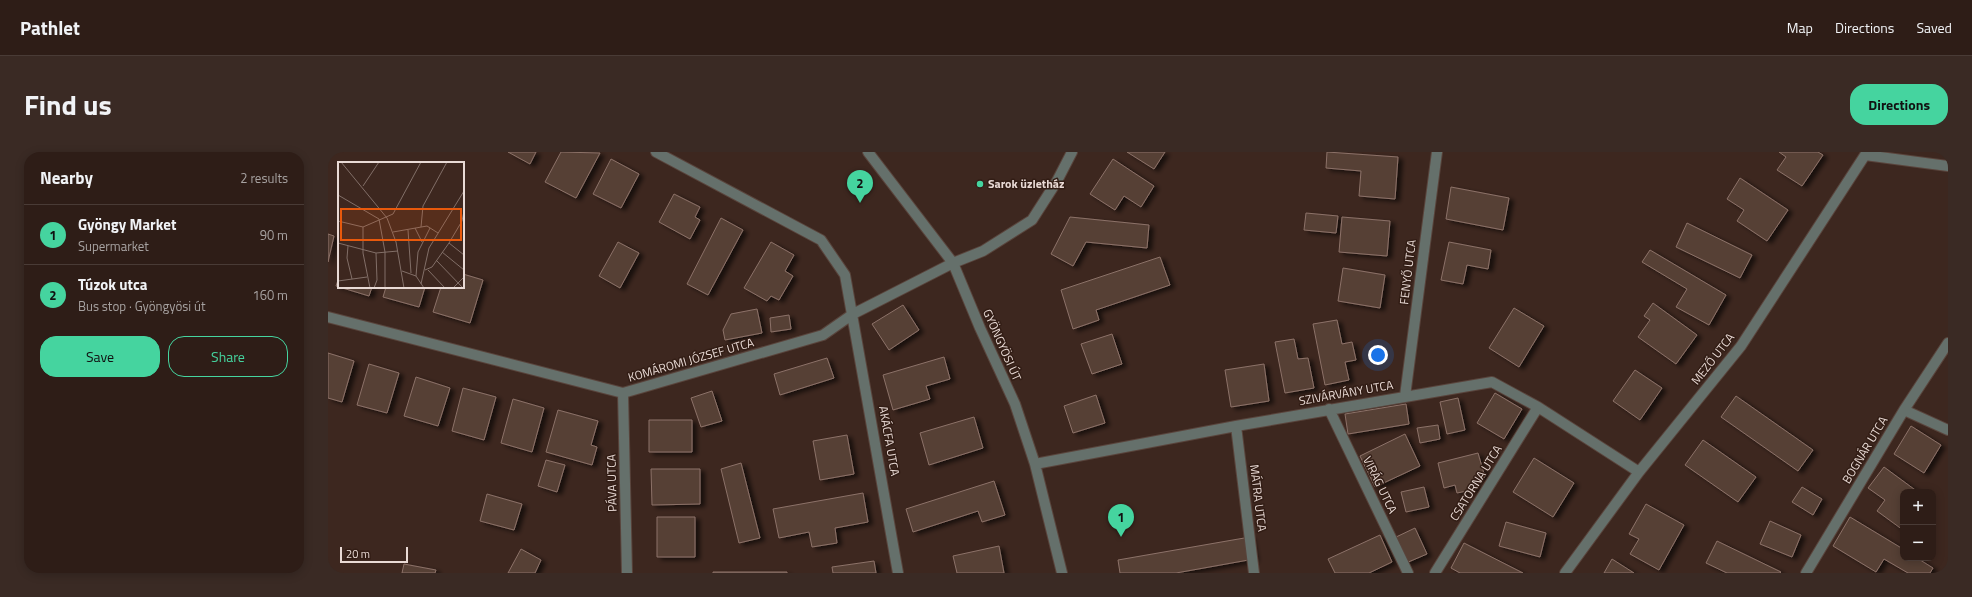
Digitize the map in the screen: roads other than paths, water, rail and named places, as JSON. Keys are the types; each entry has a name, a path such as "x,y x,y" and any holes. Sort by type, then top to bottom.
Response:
{"street":[{"name":"AKÁCFA UTCA","path":"656,152 821,240 845,275 898,573"},
{"name":"GYÖNGYÖSI ÚT","path":"868,152 953,263 980,328 1015,404 1035,464 1062,573"},
{"name":"KOMÁROMI JÓZSEF UTCA","path":"328,317 623,393 824,335 853,314 953,263 983,251 1032,220 1057,181 1072,152"},
{"name":"FENYŐ UTCA","path":"1405,396 1437,152"},
{"path":"1866,154 1948,166"},
{"name":"MEZŐ UTCA","path":"1565,573 1639,472 1741,346 1866,154"},
{"name":"BOGNÁR UTCA","path":"1806,573 1904,410 1948,343"},
{"name":"SZIVÁRVÁNY UTCA","path":"1035,464 1329,409 1492,382 1538,407 1639,472"},
{"name":"PÁVA UTCA","path":"623,393 627,573"},
{"name":"CSATORNA UTCA","path":"1435,573 1538,407"},
{"name":"VIRÁG UTCA","path":"1329,409 1408,573"},
{"path":"1904,410 1948,430"},
{"name":"MÁTRA UTCA","path":"1236,426 1254,573"}],"place":[{"name":"Sarok üzletház","path":"980,184"},
{"name":"Túzok utca","path":"860,203"},
{"name":"Gyöngy Market","path":"1121,537"}]}
